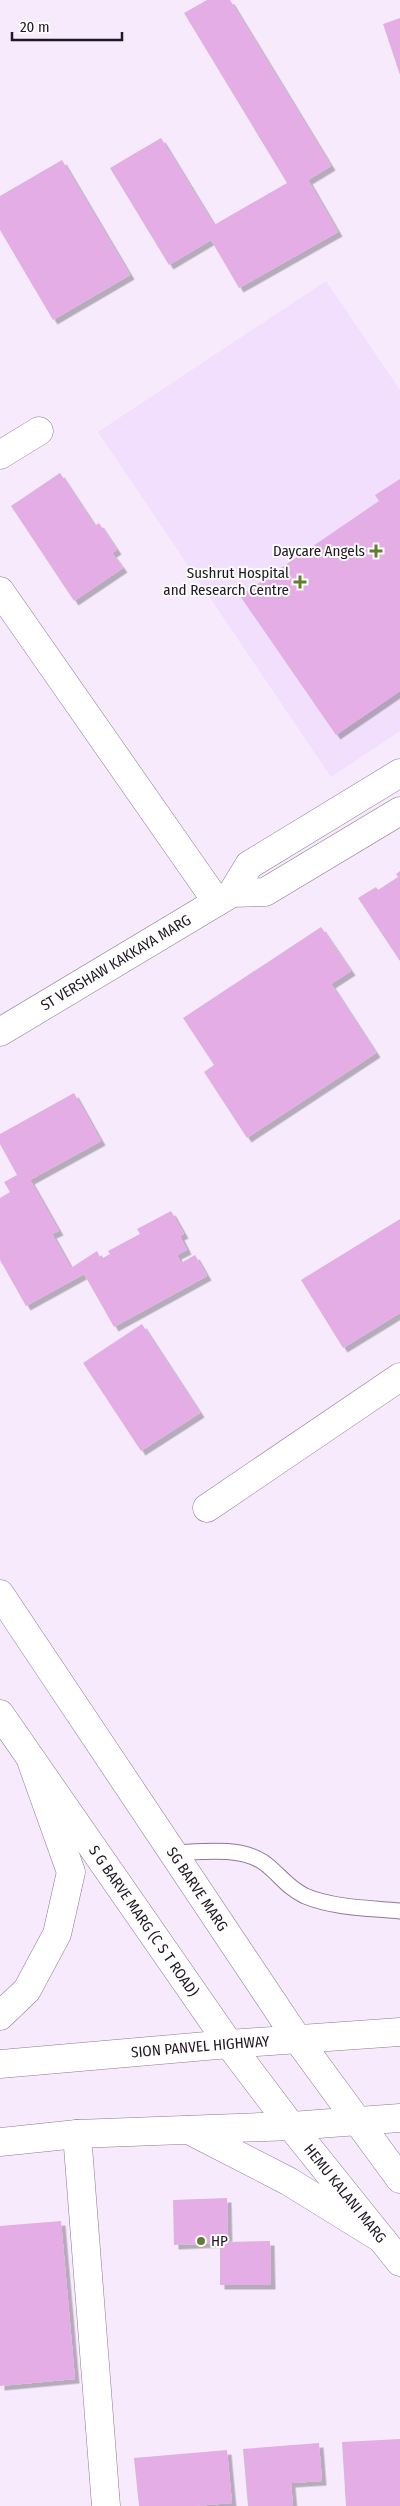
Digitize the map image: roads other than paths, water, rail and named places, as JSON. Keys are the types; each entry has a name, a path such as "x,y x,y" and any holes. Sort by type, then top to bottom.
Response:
{"main road":[{"path":"0,455 39,431"},
{"path":"0,591 224,897"},
{"name":"ST VERSHAW KAKKAYA MARG","path":"3,1023 224,897 249,865 400,773"},
{"name":"ST VERSHAW KAKKAYA MARG","path":"224,897 265,892 400,810"},
{"path":"336,812 355,839"},
{"path":"207,1508 400,1377"},
{"name":"SG BARVE MARG","path":"0,1594 298,2040 400,2179"},
{"name":"S G BARVE MARG (C S T ROAD)","path":"0,1714 32,1763 229,2044 291,2126"},
{"path":"0,2016 27,1990 57,1934 71,1872 32,1763"},
{"name":"SION PANVEL HIGHWAY","path":"0,2064 229,2044 400,2032"},
{"path":"0,2142 77,2134 291,2126 400,2118"},
{"name":"HEMU KALANI MARG","path":"291,2126 400,2262"},
{"path":"188,2130 288,2181 382,2239"},
{"path":"77,2134 106,2506"}],"lane":[{"path":"172,1853 234,1852 262,1861 289,1888 307,1897 350,1907 400,1911"}],"place":[{"name":"Daycare Angels","path":"376,551"},
{"name":"Sushrut Hospital and Research Centre","path":"300,582"},
{"name":"HP","path":"201,2241"}]}
